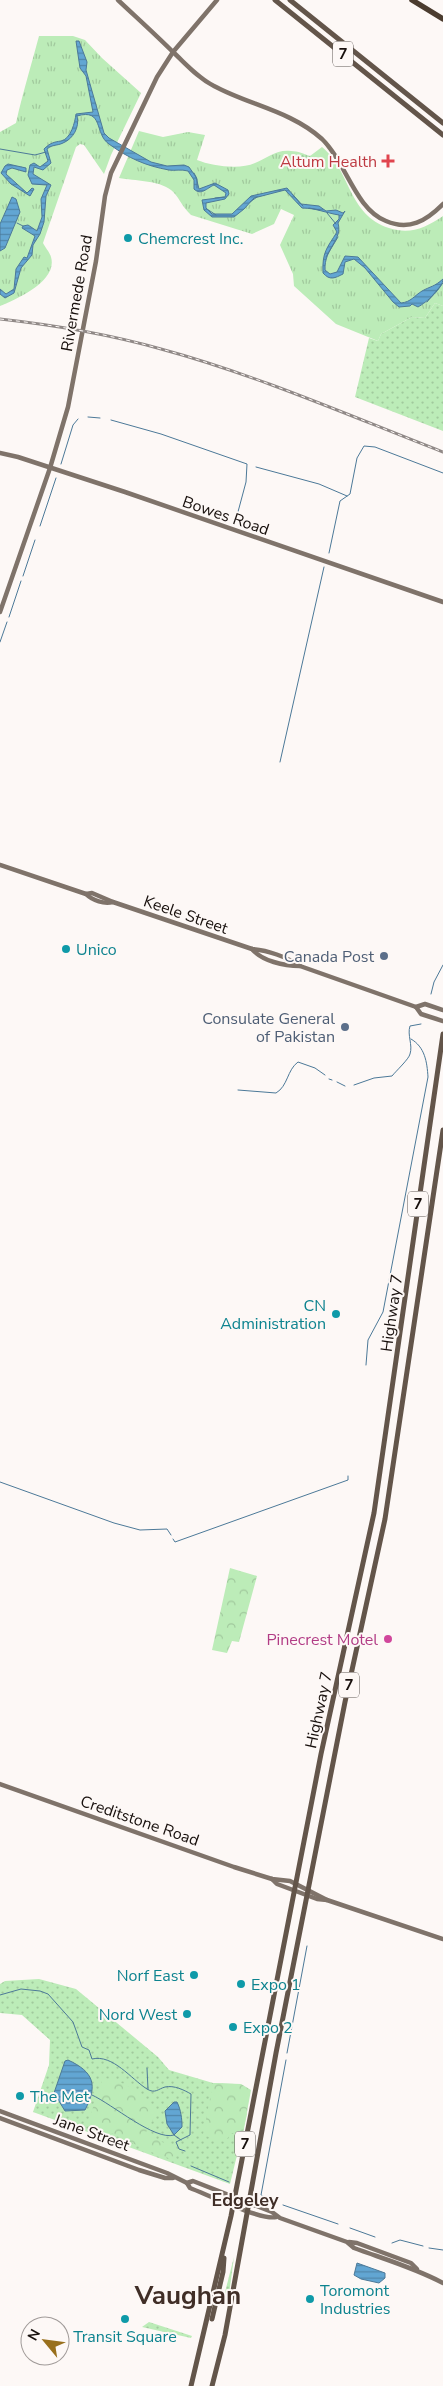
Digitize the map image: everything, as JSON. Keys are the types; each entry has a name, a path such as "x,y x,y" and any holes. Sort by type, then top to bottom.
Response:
{"highway":[{"path":"412,0 443,19"}],"main road":[{"name":"7","path":"275,0 443,135"},
{"name":"7","path":"290,0 443,123"},
{"name":"Highway 7","path":"191,2386 234,2198 294,1891 381,1473 443,1034"},
{"name":"Highway 7","path":"212,2386 225,2335 345,1702 385,1518 443,1130"},
{"path":"212,2319 223,2272 224,2245"}],"street":[{"path":"118,0 212,85 283,114 320,138 338,159 364,204 380,218 396,225 407,226 422,221 443,204"},
{"name":"Rivermede Road","path":"0,612 50,468 68,407 96,261 105,196 111,173 147,94 174,52 216,0"},
{"name":"Bowes Road","path":"0,453 125,492 443,602"},
{"name":"Keele Street","path":"0,865 86,894 92,892 113,902 252,949 258,956 289,966 300,966 416,1007 421,1014 443,1021"},
{"name":"Keele Street","path":"416,1007 425,1004 443,1010"},
{"name":"Creditstone Road","path":"0,1784 272,1879 277,1884 294,1891 308,1893"},
{"name":"Creditstone Road","path":"272,1879 279,1878 296,1884 308,1893 323,1900 443,1939"},
{"name":"Jane Street","path":"0,2111 167,2173 187,2183 190,2188 247,2211 270,2219 276,2217"},
{"name":"Jane Street","path":"0,2118 139,2170 165,2178 174,2178"},
{"name":"Jane Street","path":"187,2183 193,2181 272,2212 276,2217 347,2242 354,2248 407,2269 418,2270 443,2283"}],"green space":[{"path":"39,36 73,36 85,40 141,93 111,155 104,174 84,145 80,144 76,147 43,243 50,254 52,266 48,274 34,288 0,306 0,132 16,123"},
{"path":"139,131 163,137 188,132 205,135 197,160 226,166 249,165 286,151 310,156 322,147 339,168 357,203 376,222 389,228 404,231 424,227 443,216 443,306 435,303 425,318 412,317 381,334 378,341 336,324 294,286 293,274 280,245 294,215 281,209 274,224 252,234 191,215 174,192 160,184 119,178"},
{"path":"435,303 443,306 443,431 355,397 369,338 378,341 381,334 412,317 425,318"},
{"path":"230,1568 257,1576 239,1642 232,1641 227,1653 212,1650"},
{"path":"39,1979 76,1989 158,2057 169,2070 213,2083 235,2084 247,2114 230,2184 33,2112 49,2065 50,2040 22,2015 0,2013 0,1984 5,1981"},
{"path":"103,2078 111,2079 133,2089 152,2106 157,2112 145,2134 173,2147 177,2161 151,2152 88,2122"},
{"path":"213,2083 241,2084 251,2090 243,2134 231,2133 225,2142 203,2135"},
{"path":"234,2257 228,2302 223,2300"},
{"path":"149,2322 192,2336 191,2338 142,2327"}],"water":[{"path":"76,41 79,41 87,62 86,70 104,133 109,138 151,162 167,166 184,165 189,167 196,177 199,189 215,183 228,190 229,194 225,199 206,203 206,208 212,214 232,214 251,196 287,188 301,204 319,206 326,211 336,210 343,213 345,211 338,223 339,229 336,240 325,262 325,270 330,274 337,272 345,256 358,257 401,303 410,300 443,279 440,286 430,298 418,307 412,304 399,307 365,268 354,259 345,262 343,274 330,278 323,273 323,260 330,242 337,232 333,225 339,219 339,215 302,208 285,190 254,198 234,217 212,217 204,210 202,200 225,197 226,193 214,185 199,192 194,189 194,180 188,171 169,170 153,166 123,153 104,140 98,123 86,114 77,116 77,128 70,139 47,149 51,163 43,170 34,167 33,174 51,185 46,196 44,222 40,234 33,245 32,255 21,268 14,293 5,298 0,294 0,289 6,294 14,289 16,269 24,257 27,258 35,236 22,228 28,225 37,231 42,217 41,199 47,185 32,184 28,175 30,165 34,163 40,167 48,161 44,149 54,142 64,140 70,134 76,114 93,112 86,76 80,68"},
{"path":"8,164 26,168 26,172 12,168 7,170 6,174 27,193 32,188 34,189 30,196 11,184 1,173"},
{"path":"12,197 16,199 20,212 5,248 0,251 0,224"},
{"path":"68,2060 83,2069 91,2080 91,2093 85,2110 65,2111 54,2093 65,2061"},
{"path":"174,2102 177,2102 179,2108 182,2127 174,2135 167,2124 165,2111"},
{"path":"357,2263 385,2273 385,2278 379,2283 361,2279 354,2275"}],"waterway":[{"path":"0,149 35,155 46,152"},
{"path":"194,173 197,179 197,188"},
{"path":"292,194 303,206"},
{"path":"215,198 224,197"},
{"path":"250,202 257,197"},
{"path":"309,208 320,210"},
{"path":"207,209 216,215"},
{"path":"327,213 336,224"},
{"path":"17,223 23,226"},
{"path":"326,257 338,237"},
{"path":"427,302 443,283"},
{"path":"88,417 100,418"},
{"path":"61,464 73,425 78,419"},
{"path":"111,420 161,434 247,464 246,482 235,523"},
{"path":"329,553 340,501 350,494 357,458 364,446 375,447 443,473"},
{"path":"256,467 319,484 347,496"},
{"path":"40,526 56,478"},
{"path":"23,576 35,540"},
{"path":"280,762 324,567"},
{"path":"9,617 21,581"},
{"path":"0,642 7,622"},
{"path":"431,994 434,982 443,965"},
{"path":"354,1085 374,1078 392,1076 410,1054 410,1026 421,1024"},
{"path":"366,1365 368,1340 383,1312 428,1077 426,1060 422,1051 416,1042 411,1039"},
{"path":"238,1090 276,1093 283,1086 294,1065 298,1062 315,1068 325,1075"},
{"path":"337,1082 345,1086"},
{"path":"173,1539 175,1542 348,1480 348,1476"},
{"path":"0,1482 114,1523 140,1530 167,1529 171,1535"},
{"path":"287,2053 307,1946"},
{"path":"0,1995 21,1989 48,1994 73,2022 82,2047 89,2050 92,2059 100,2058 107,2060 150,2090 154,2091 165,2087 172,2087 191,2094 190,2135 176,2142 179,2149 185,2151"},
{"path":"273,2201 261,2195 286,2060"},
{"path":"147,2068 148,2089"},
{"path":"92,2095 156,2133 174,2135 181,2140"},
{"path":"191,2166 229,2182"},
{"path":"283,2205 338,2224"},
{"path":"350,2228 375,2237"},
{"path":"392,2243 400,2240 423,2246"},
{"path":"429,2248 443,2250"}],"railway":[{"path":"0,319 101,334 197,359 303,397 443,452"}],"place":[{"name":"Altum Health","path":"388,161"},
{"name":"Chemcrest Inc.","path":"128,238"},
{"name":"Unico","path":"66,949"},
{"name":"Canada Post","path":"384,956"},
{"name":"Consulate General of Pakistan","path":"345,1027"},
{"name":"CN Administration","path":"336,1314"},
{"name":"Pinecrest Motel","path":"388,1639"},
{"name":"Norf East","path":"194,1975"},
{"name":"Expo 1","path":"241,1984"},
{"name":"Nord West","path":"187,2014"},
{"name":"Expo 2","path":"233,2027"},
{"name":"The Met","path":"20,2096"},
{"name":"Toromont Industries","path":"310,2299"},
{"name":"Transit Square","path":"125,2319"}],"district":[{"name":"Edgeley","path":"245,2200"},
{"name":"Vaughan","path":"188,2295"}]}
